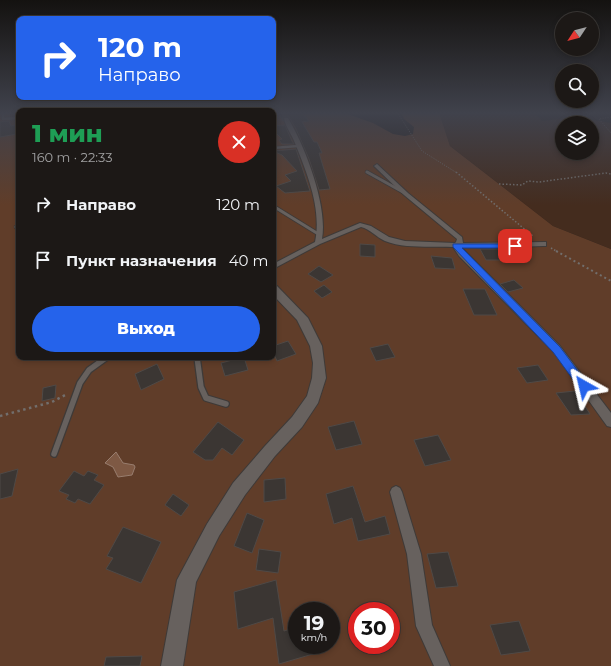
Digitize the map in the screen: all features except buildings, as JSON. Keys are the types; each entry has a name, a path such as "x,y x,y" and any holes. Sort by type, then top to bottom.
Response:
{"street":[{"path":"297,143 318,210 320,235 318,243"},
{"path":"377,166 406,194 460,238 460,242 456,246"},
{"path":"276,265 318,243 360,225 369,227 393,242 456,246 543,244"},
{"path":"456,246 557,349 611,422"},
{"path":"172,666 187,580 213,530 239,489 270,451 297,422 313,399 319,378 320,363 316,346 302,318 276,292"},
{"path":"396,492 414,554 424,626 442,666"}],"lane":[{"path":"276,148 298,146"},
{"path":"368,172 406,194"},
{"path":"276,208 320,235"},
{"path":"54,454 80,383 89,370 103,360"},
{"path":"197,360 201,387 206,398 226,404"}],"path":[{"path":"417,143 425,154 455,171 472,183 543,244 611,282"},
{"path":"499,184 522,185 528,181 539,182 606,173 611,174"},
{"path":"0,416 52,402 68,393"}],"shaded area":[{"path":"0,143 16,143 16,360 276,360 276,143 449,143 450,146 553,226 611,249 611,666 0,666"},
{"path":"449,143 555,143 555,160 599,160 599,143 611,143 611,249 553,226 450,146"},
{"path":"116,452 123,463 134,465 135,467 132,475 118,477 113,467 105,463"}],"route":[{"path":"515,246 456,246 462,254 557,349 584,386"}]}
